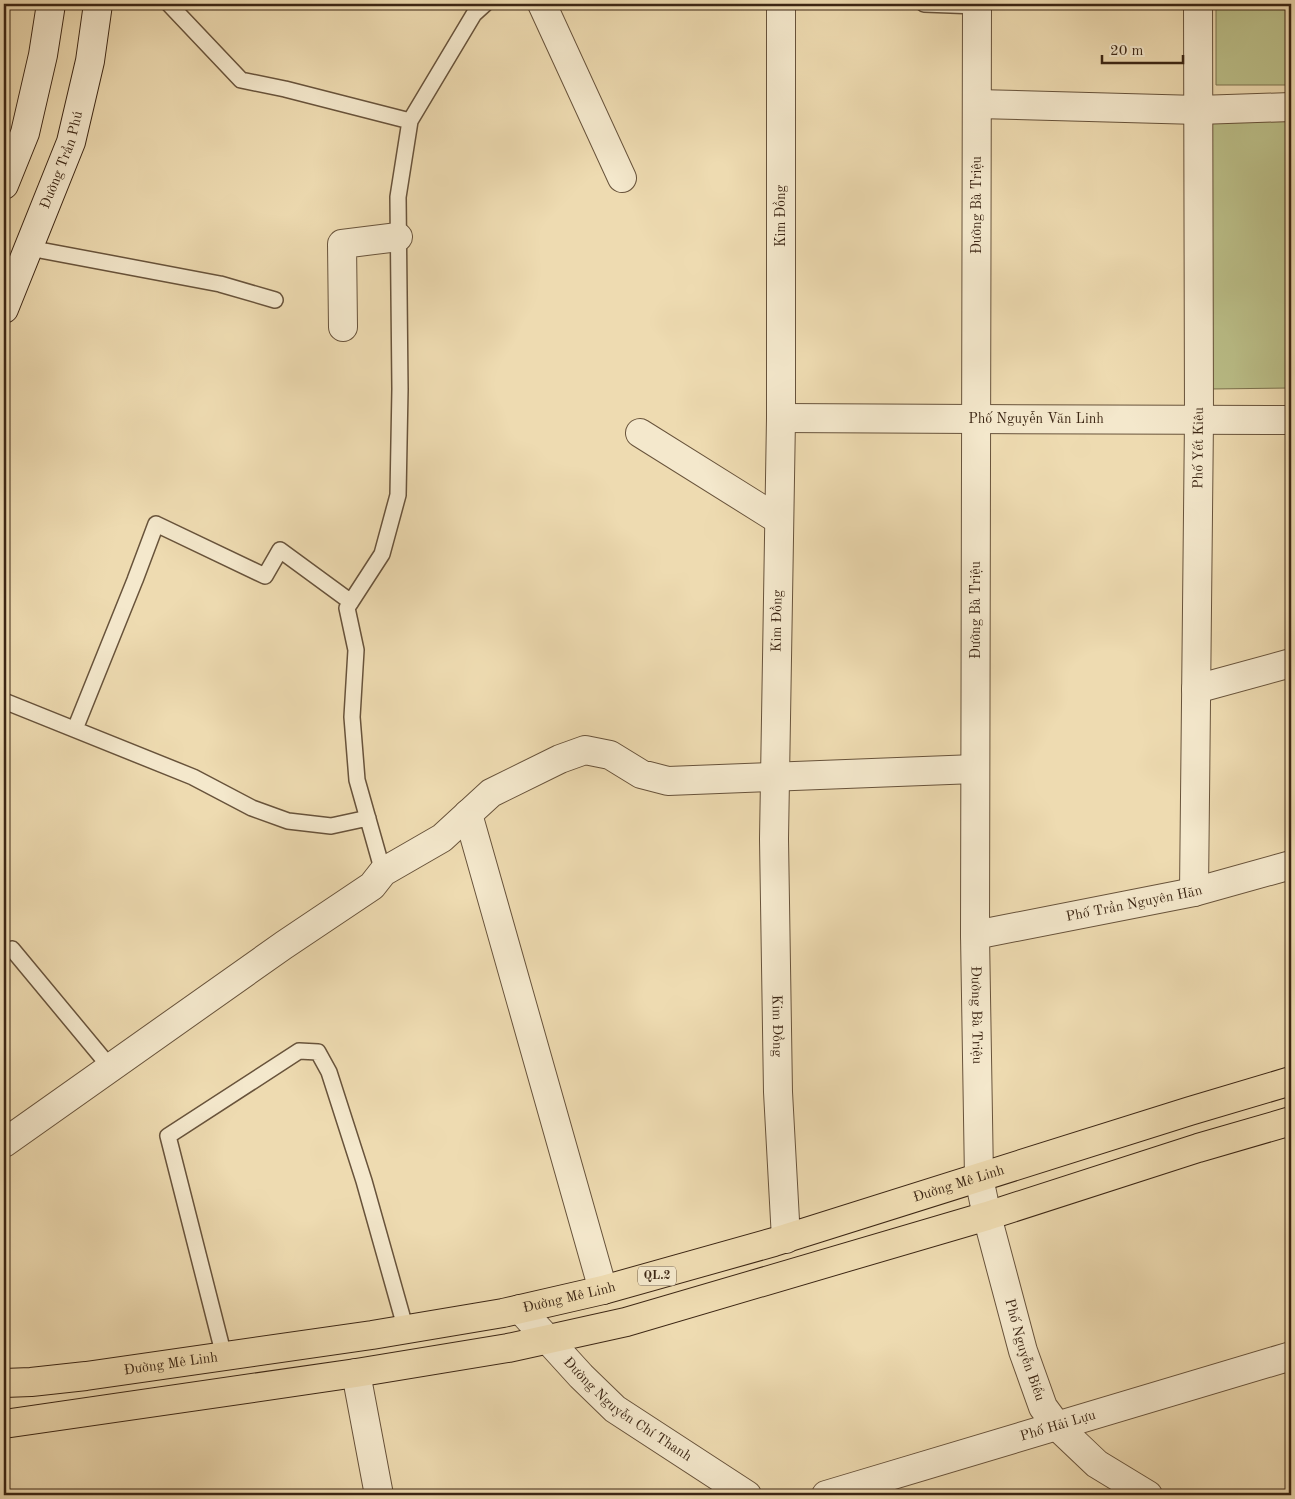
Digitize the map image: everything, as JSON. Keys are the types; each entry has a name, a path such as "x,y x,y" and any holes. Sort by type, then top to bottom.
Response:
{"main road":[{"name":"Đường Mê Linh","path":"4,1383 32,1382 406,1330 520,1309 603,1290 786,1239 1190,1111 1291,1081"},
{"path":"4,1424 356,1373 548,1340 626,1322 987,1216 1198,1148 1291,1121"}],"street":[{"path":"4,185 25,132 44,55 51,4"},
{"name":"Đường Trần Phú","path":"4,309 71,142 90,60 98,4"},
{"path":"542,4 622,178"},
{"name":"Kim Đồng","path":"781,4 781,418 774,839 778,1082 786,1239"},
{"name":"Phố Yết Kiêu","path":"1194,892 1199,420 1198,4"},
{"name":"Đường Bà Triệu","path":"977,5 975,934 979,1178 987,1216"},
{"path":"977,104 1198,110 1291,107"},
{"path":"343,327 342,244 398,237"},
{"name":"Phố Nguyễn Văn Linh","path":"781,418 1291,420"},
{"path":"640,433 779,520"},
{"path":"1196,689 1291,663"},
{"path":"4,1143 284,945 372,886 383,872 442,838 491,793 560,759 585,750 610,755 641,774 668,780 975,770"},
{"path":"468,814 603,1290"},
{"name":"Phố Trần Nguyên Hãn","path":"975,934 1194,892 1291,865"},
{"name":"Phố Nguyễn Biểu","path":"987,1216 1023,1351 1043,1407 1057,1426 1097,1464 1148,1495"},
{"name":"Đường Nguyễn Chí Thanh","path":"520,1309 581,1376 614,1408 747,1495"},
{"name":"Phố Hải Lựu","path":"826,1495 1291,1356"},
{"path":"356,1373 379,1495"}],"lane":[{"path":"169,4 241,80 285,89 410,121"},
{"path":"383,872 357,780 352,717 356,650 347,608 382,554 398,495 400,389 398,197 410,121 474,14 486,4"},
{"path":"924,4 977,5"},
{"path":"29,248 220,284 275,300"},
{"path":"75,729 156,524 265,576 280,550 352,602"},
{"path":"4,701 192,777 252,808 288,821 331,826 368,818"},
{"path":"12,949 110,1067"},
{"path":"224,1356 168,1136 299,1051 318,1052 329,1072 364,1181 406,1330"}],"green space":[{"path":"1216,4 1291,4 1291,85 1216,85"},
{"path":"1291,118 1291,388 1210,389 1209,122"}]}
